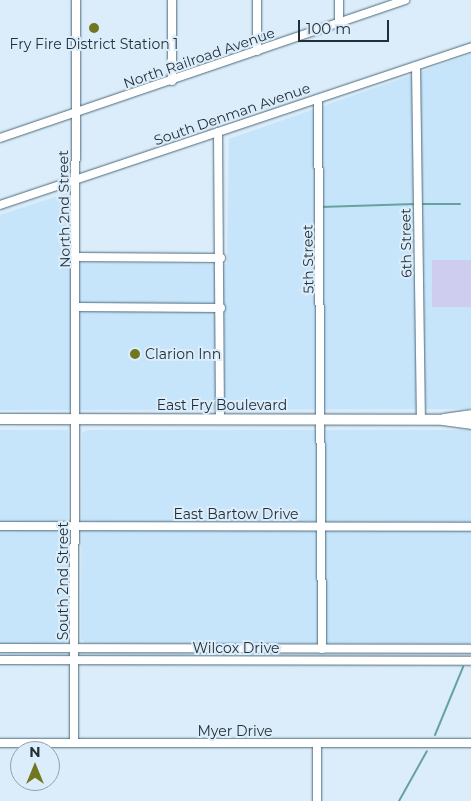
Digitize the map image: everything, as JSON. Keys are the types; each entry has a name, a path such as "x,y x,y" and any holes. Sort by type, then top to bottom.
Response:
{"main road":[{"name":"East Fry Boulevard","path":"443,420 471,415"},
{"name":"East Fry Boulevard","path":"0,419 443,420 471,424"}],"street":[{"name":"North 2nd Street","path":"76,0 76,418"},
{"path":"172,0 172,81"},
{"path":"257,0 257,51"},
{"path":"339,0 339,24"},
{"name":"North Railroad Avenue","path":"0,138 77,114 405,0"},
{"name":"South Denman Avenue","path":"0,205 471,48"},
{"name":"6th Street","path":"416,66 421,420"},
{"name":"5th Street","path":"318,99 322,649"},
{"path":"218,132 221,308 220,420"},
{"path":"77,257 220,258"},
{"path":"77,307 221,308"},
{"name":"South 2nd Street","path":"74,743 76,418"},
{"name":"East Bartow Drive","path":"0,526 471,527"},
{"name":"Wilcox Drive","path":"0,648 471,649"},
{"name":"Wilcox Drive","path":"0,660 471,662"},
{"path":"317,743 317,801"},
{"name":"Myer Drive","path":"0,744 471,743"}],"shaded area":[{"path":"471,54 471,409 0,410 0,215 67,193 67,262 227,264 229,139"},
{"path":"432,260 471,260 471,307 432,307"},
{"path":"0,430 68,430 68,639 64,644 0,644"},
{"path":"88,430 471,430 471,644 85,643 81,639 82,433"}],"waterway":[{"path":"320,207 415,204"},
{"path":"420,204 460,204"},
{"path":"435,735 463,667"},
{"path":"399,801 427,751"}],"place":[{"name":"Fry Fire District Station 1","path":"94,28"},
{"name":"Clarion Inn","path":"135,354"}]}
